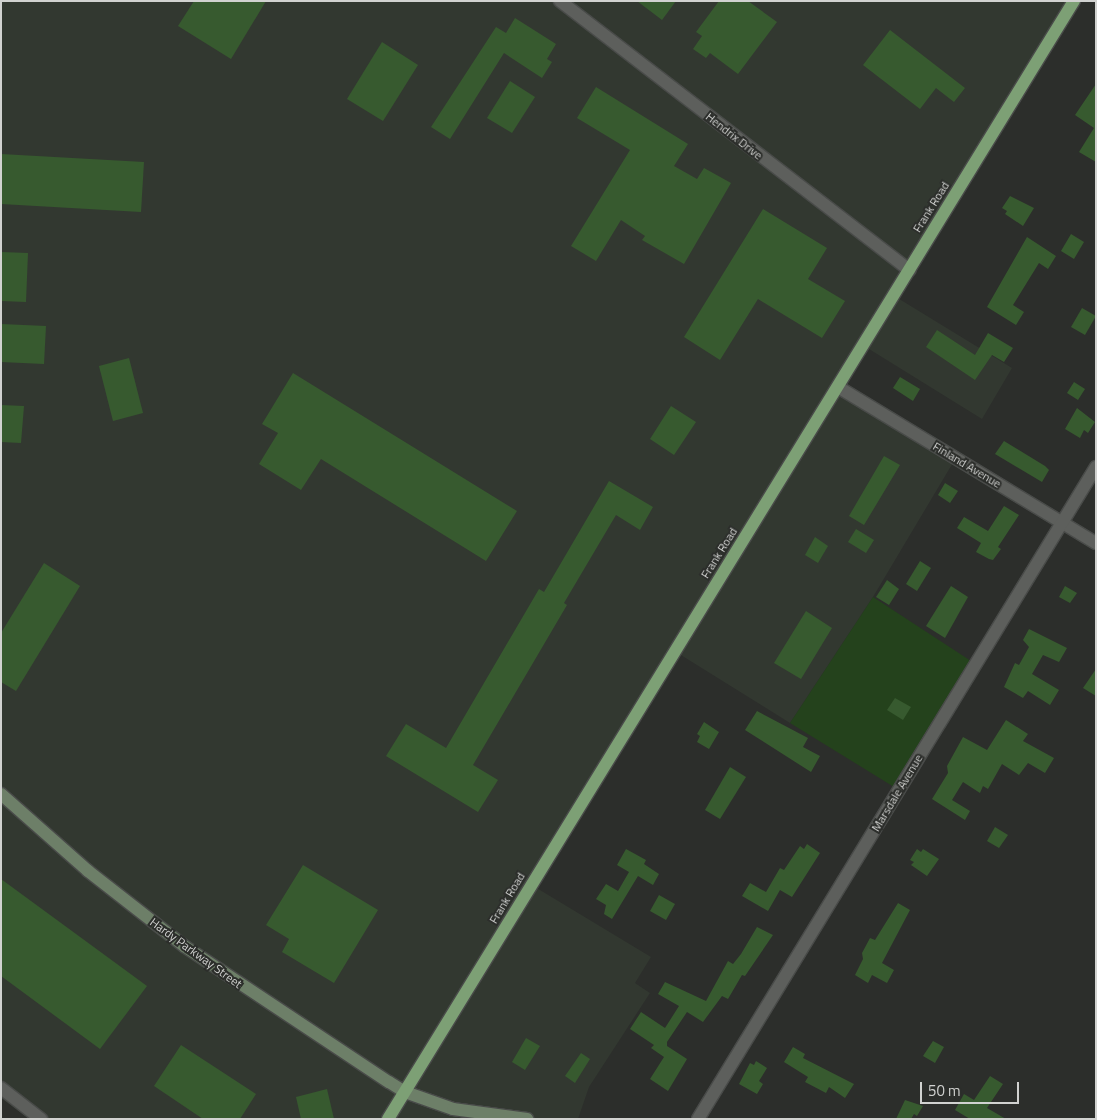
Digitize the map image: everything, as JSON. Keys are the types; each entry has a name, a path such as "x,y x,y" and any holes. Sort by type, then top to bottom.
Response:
{"main road":[{"name":"Frank Road","path":"388,1119 1074,1"},
{"name":"Hardy Parkway Street","path":"1,794 88,871 184,946 405,1092 453,1109 527,1119"}],"street":[{"name":"Hendrix Drive","path":"560,1 909,270"},
{"name":"Finland Avenue","path":"838,387 1096,543"},
{"name":"Marsdale Avenue","path":"698,1119 1096,467"},
{"path":"1,1088 41,1119"}],"shaded area":[{"path":"1,1 1076,1 896,297 1012,368 982,419 869,349 845,387 957,456 873,597 790,723 676,652 535,887 651,957 635,983 650,993 589,1087 578,1119 29,1119 1,1098"}],"green space":[{"path":"873,597 971,661 894,787 790,723"}],"building":[{"path":"194,1 266,1 231,59 178,26"},
{"path":"637,1 676,1 662,20"},
{"path":"719,1 748,1 777,22 738,74 710,53 706,58 693,49 702,36 696,32"},
{"path":"515,18 556,44 547,59 552,62 542,78 504,53 450,139 431,127 496,27 506,33"},
{"path":"890,30 965,88 954,102 936,88 920,109 863,65"},
{"path":"382,42 418,65 383,121 347,99"},
{"path":"510,81 535,97 512,133 487,118"},
{"path":"1096,84 1096,162 1079,152 1094,128 1075,115"},
{"path":"596,87 688,144 674,166 697,179 704,168 731,183 684,264 642,240 645,236 621,220 596,261 571,246 630,150 577,118"},
{"path":"1,154 144,162 141,212 1,204"},
{"path":"1010,196 1034,208 1023,226 1005,214 1007,211 1002,208"},
{"path":"763,209 827,248 808,279 845,301 822,338 758,299 720,360 684,337"},
{"path":"1071,234 1084,242 1074,259 1061,251"},
{"path":"1027,237 1056,256 1048,269 1039,263 1013,305 1024,312 1016,325 987,307"},
{"path":"1,252 28,253 26,302 1,301"},
{"path":"1082,308 1096,316 1085,335 1071,327"},
{"path":"1,324 46,326 44,364 1,362"},
{"path":"937,330 975,355 988,333 1013,348 1004,362 992,355 975,380 926,347"},
{"path":"129,358 143,413 113,421 99,366"},
{"path":"293,373 517,511 486,561 321,459 301,490 259,464 278,433 262,424"},
{"path":"900,377 920,389 913,401 893,388"},
{"path":"1074,382 1085,389 1078,400 1067,393"},
{"path":"1,405 24,406 21,443 1,442"},
{"path":"671,406 696,422 674,455 650,439"},
{"path":"1077,408 1095,422 1088,433 1084,430 1080,438 1065,429"},
{"path":"1004,441 1049,470 1042,482 995,454"},
{"path":"884,456 900,465 864,525 849,516"},
{"path":"609,481 653,507 640,530 616,515 564,603 567,605 473,765 498,780 478,812 386,756 406,724 446,748 539,589 544,592"},
{"path":"945,483 958,491 950,503 938,495"},
{"path":"1004,506 1019,515 998,547 1001,549 993,560 976,552 981,543 957,528 964,517 988,531"},
{"path":"856,529 874,540 866,553 848,542"},
{"path":"815,537 828,546 818,563 805,555"},
{"path":"920,561 931,568 917,591 906,584"},
{"path":"44,563 80,586 16,691 1,682 1,633"},
{"path":"887,580 899,589 889,605 876,597"},
{"path":"951,586 968,597 945,638 926,626"},
{"path":"1065,586 1077,593 1070,603 1059,597"},
{"path":"806,611 832,628 801,679 774,663"},
{"path":"1029,629 1067,648 1059,662 1043,655 1032,674 1059,690 1050,705 1028,691 1023,698 1004,687 1015,663 1019,665 1029,647 1023,640"},
{"path":"1096,669 1096,696 1083,688"},
{"path":"895,698 911,707 903,720 887,710"},
{"path":"757,711 808,738 803,747 820,756 811,772 745,730"},
{"path":"1006,720 1028,734 1023,741 1054,758 1045,773 1028,763 1019,775 1002,764 988,789 983,786 980,793 963,782 952,800 970,811 965,820 932,799 948,773 947,766 963,737 987,750"},
{"path":"704,722 719,732 709,749 697,742 700,736 697,734"},
{"path":"730,767 746,777 720,819 705,810"},
{"path":"995,827 1008,835 999,848 987,841"},
{"path":"807,844 820,853 792,897 780,890 768,911 742,896 750,883 766,892 780,868 784,870 800,846 804,849"},
{"path":"626,849 646,860 644,864 659,874 653,885 638,876 612,919 604,914 606,905 596,899 606,884 618,891 629,872 617,865"},
{"path":"917,849 921,852 923,849 939,859 927,876 911,865 914,862 910,860"},
{"path":"303,865 378,910 334,983 282,952 289,939 266,925"},
{"path":"1,879 147,986 100,1049 1,976"},
{"path":"659,895 675,904 666,920 650,911"},
{"path":"898,903 910,910 882,963 894,970 887,983 872,975 868,983 855,975 863,959 862,953 870,938 875,940"},
{"path":"757,927 773,935 745,976 742,975 728,999 722,996 703,1022 687,1012 667,1042 667,1046 687,1059 668,1091 650,1079 664,1057 651,1048 654,1045 630,1029 641,1012 665,1028 679,1006 658,994 665,982 706,1001 728,961 733,964"},
{"path":"526,1038 540,1046 525,1070 512,1062"},
{"path":"933,1041 944,1047 935,1063 923,1056"},
{"path":"181,1045 256,1094 240,1119 203,1119 154,1086"},
{"path":"793,1047 805,1054 803,1058 854,1084 845,1098 829,1087 826,1093 805,1082 808,1077 784,1062"},
{"path":"581,1053 590,1059 575,1083 565,1076"},
{"path":"756,1061 767,1068 759,1081 763,1084 757,1094 739,1084 750,1063 754,1065"},
{"path":"990,1076 1003,1084 987,1108 1006,1119 970,1119 955,1110 964,1094 974,1100"},
{"path":"327,1089 334,1119 301,1119 296,1097"},
{"path":"905,1100 923,1106 917,1116 914,1114 911,1119 896,1119"}]}
